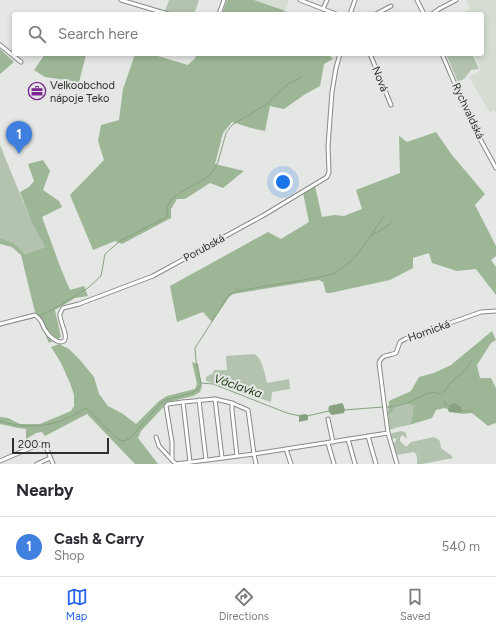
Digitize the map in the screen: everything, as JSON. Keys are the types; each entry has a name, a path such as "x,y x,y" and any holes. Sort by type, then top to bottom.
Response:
{"street":[{"path":"121,0 161,12"},
{"path":"219,12 224,0"},
{"path":"300,0 331,12"},
{"path":"323,9 327,0"},
{"path":"351,12 355,0"},
{"path":"418,0 423,12"},
{"path":"435,12 456,0"},
{"path":"380,12 391,6"},
{"path":"0,45 12,55"},
{"path":"14,56 21,62"},
{"name":"Porubská","path":"0,324 35,315 40,320 46,332 56,341 64,341 66,338 60,317 60,313 63,308 78,304 153,276 264,215 327,177 329,172 328,146 332,92 340,56"},
{"name":"Nová","path":"371,56 391,105"},
{"name":"Rychvaldská","path":"443,56 474,126 496,168"},
{"name":"Hornická","path":"397,464 388,433 379,363 380,359 396,353 400,342 405,339 481,312 496,311"},
{"path":"215,398 222,458"},
{"path":"172,460 172,442 166,406 168,404 215,398 248,410 256,464"},
{"path":"199,400 206,460"},
{"path":"183,402 190,462"},
{"path":"232,403 238,456"},
{"path":"328,418 333,442"},
{"path":"156,437 159,446 176,464 254,454 388,433"},
{"path":"368,436 376,464"},
{"path":"348,439 355,464"},
{"path":"0,461 42,443 44,444 53,464"},
{"path":"328,443 334,464"},
{"path":"286,449 291,464"},
{"path":"37,464 50,458"}],"shaded area":[{"path":"169,0 199,0 195,12 165,11"},
{"path":"227,0 254,0 286,12 223,12"},
{"path":"254,0 289,0 285,10"},
{"path":"466,0 496,0 496,113 494,110 490,113 469,77 481,70 475,56 484,56 484,12 465,12 470,9"},
{"path":"0,49 14,62 0,74"},
{"path":"86,56 79,82 45,77 34,70 43,57"},
{"path":"134,56 158,56 188,65 196,56 330,56 333,59 324,64 320,86 284,109 270,106 265,131 232,122 223,133 215,164 244,171 223,188 210,183 185,199 177,199 171,209 171,218 122,244 115,241 93,250 70,195 104,160 98,141 101,125 119,120 123,89"},
{"path":"447,56 473,56 479,69 471,70 464,79 458,82"},
{"path":"436,132 452,155 485,194 475,205 496,246 496,256 491,260 496,267 496,295 476,269 457,271 432,263 429,253 413,258 413,268 390,280 330,293 326,293 323,282 319,280 233,294 229,297 212,322 203,312 177,322 170,286 268,232 281,239 309,222 303,193 315,186 322,217 334,215 344,216 362,209 356,190 400,173 399,136 407,142"},
{"path":"0,145 31,221 45,247 25,254 14,243 0,238"},
{"path":"43,160 50,171 43,190 59,201 62,207 42,217 70,290 84,286 88,296 75,298 55,310 61,337 49,343 35,312 21,255 12,247 0,244 0,238 14,243 25,254 45,247 31,221 20,192 29,187 34,181 28,164"},
{"path":"492,331 496,340 491,343 477,365 480,378 491,378 496,388 496,424 495,423 488,426 472,413 458,413 445,408 436,410 432,418 409,425 412,419 414,406 407,404 397,405 394,407 392,412 388,414 389,401 411,391 419,377 434,373 451,365"},
{"path":"59,344 69,349 94,377 99,394 108,406 123,414 136,424 159,401 167,396 195,389 197,384 192,362 198,364 202,386 200,392 193,396 168,402 141,431 138,438 158,464 135,464 87,414 45,436 42,432 36,433 26,439 26,429 0,424 0,417 8,418 20,424 40,424 71,411 74,406 74,395 61,363 51,347"},
{"path":"254,354 261,362 267,383 289,379 290,389 272,392 271,402 206,381 206,377 213,373 214,370 227,370 226,356"},
{"path":"342,403 345,410 344,413 332,415 328,410 329,406"},
{"path":"454,403 461,407 462,411 459,413 449,412 448,410 451,404"},
{"path":"407,404 414,406 412,419 409,425 390,430 388,414 397,405"},
{"path":"306,414 308,416 308,420 299,422 299,415"},
{"path":"402,431 406,433 407,439 402,435 400,441 405,446 411,442 434,437 440,441 441,448 453,458 417,464 417,456 414,452 397,455 393,443 396,439 392,439 391,434"}],"waterway":[{"path":"39,316 59,306 88,288 101,276 105,254 120,241 167,217 167,206 173,198 212,173 218,162 226,133 232,125 267,104 288,84 302,77"},
{"path":"371,235 384,216"},
{"path":"201,383 196,361 195,348 229,295 237,291 315,278 335,273 358,254 370,236 392,223"},
{"path":"0,326 36,317"},
{"path":"444,393 449,384 469,366 472,360"},
{"name":"Václavka","path":"0,421 14,425 45,425 70,417 86,408 114,436 124,441 133,435 161,403 172,398 190,394 199,388 201,383 213,384 287,413 300,416"},
{"name":"Václavka","path":"386,407 404,404 430,393 441,394"},
{"name":"Václavka","path":"444,400 446,405 451,407"},
{"name":"Václavka","path":"344,410 383,407"},
{"name":"Václavka","path":"307,416 329,411"},
{"name":"Václavka","path":"461,411 473,411"}],"place":[{"name":"Velkoobchod nápoje Teko","path":"37,91"},
{"name":"Cash & Carry","path":"19,154"}]}
